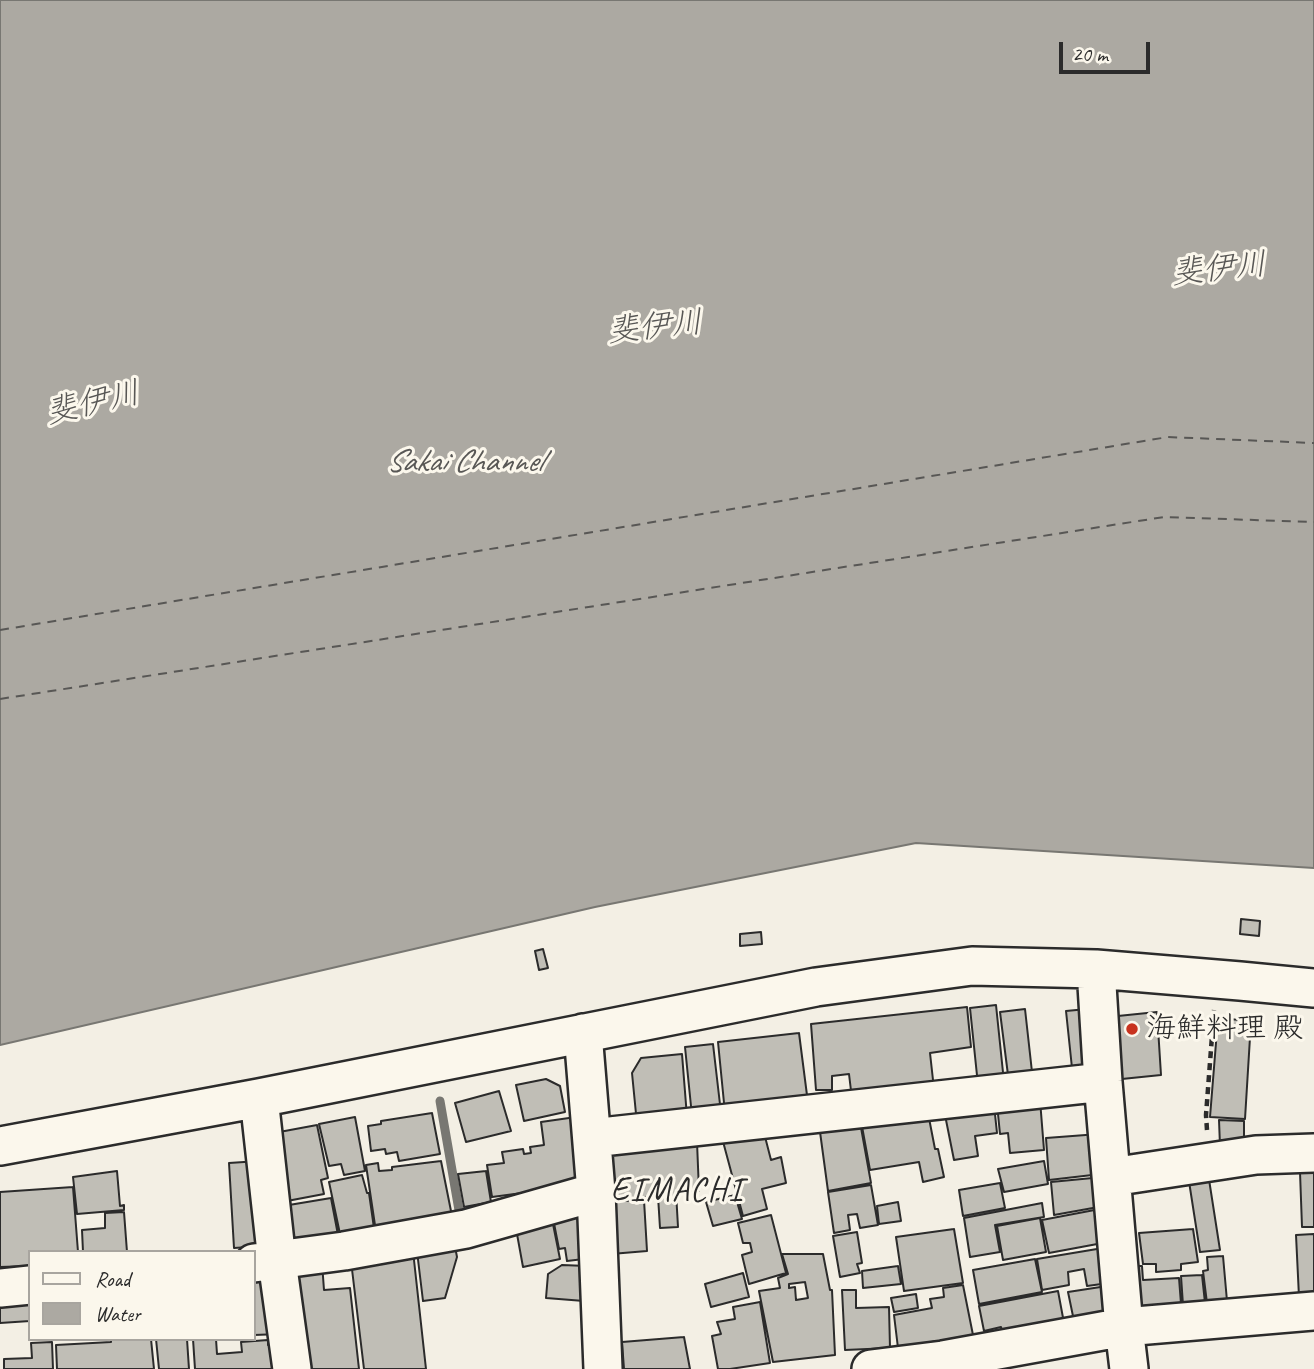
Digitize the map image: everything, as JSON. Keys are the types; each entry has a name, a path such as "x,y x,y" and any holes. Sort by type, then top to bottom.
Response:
{"street":[{"path":"0,1146 259,1098 816,987 972,966 1096,969 1314,988"},
{"path":"1096,969 1103,1082 1129,1369"},
{"path":"583,1033 596,1192 603,1369"},
{"path":"592,1138 1103,1082"},
{"path":"259,1098 265,1262 292,1369"},
{"path":"1112,1177 1256,1155 1314,1153"},
{"path":"265,1262 466,1229 596,1192"},
{"path":"0,1288 28,1285"},
{"path":"871,1369 943,1360 1124,1327 1314,1311"}],"path":[{"path":"1209,1162 1206,1115 1214,1004"}],"water":[{"name":"Sakai Channel","path":"0,0 1314,0 1314,868 916,843 595,907 0,1045"}],"building":[{"path":"1241,919 1260,921 1259,936 1240,934"},
{"path":"761,932 762,944 740,946 740,934"},
{"path":"543,949 548,968 539,970 535,951"},
{"path":"996,1005 1004,1082 978,1085 970,1008"},
{"path":"967,1007 971,1047 930,1053 934,1089 852,1099 849,1074 832,1076 832,1090 816,1090 811,1024"},
{"path":"1025,1009 1032,1072 1008,1075 1000,1012"},
{"path":"1087,1009 1093,1066 1072,1068 1066,1011"},
{"path":"1157,1012 1161,1075 1112,1080 1108,1017"},
{"path":"1218,1018 1251,1021 1245,1119 1210,1117"},
{"path":"799,1033 808,1103 725,1113 718,1042"},
{"path":"713,1044 721,1113 692,1116 685,1047"},
{"path":"682,1054 687,1117 637,1124 632,1073 641,1058"},
{"path":"546,1079 560,1086 565,1112 524,1121 516,1085"},
{"path":"499,1091 511,1131 466,1142 455,1103"},
{"path":"1040,1100 1044,1150 1010,1153 1008,1133 1000,1134 997,1104"},
{"path":"994,1105 997,1133 975,1136 978,1156 954,1160 944,1110"},
{"path":"432,1113 440,1154 399,1161 397,1152 386,1154 385,1149 371,1151 368,1126 381,1124 381,1121"},
{"path":"928,1113 944,1177 923,1182 919,1162 870,1170 861,1121"},
{"path":"355,1117 365,1171 344,1175 341,1164 329,1166 319,1124"},
{"path":"576,1117 582,1182 567,1187 492,1197 487,1165 504,1163 502,1152 523,1149 524,1154 531,1153 530,1147 544,1145 541,1122"},
{"path":"818,1117 860,1122 871,1183 828,1191"},
{"path":"1219,1120 1244,1121 1244,1145 1220,1146"},
{"path":"317,1125 328,1178 321,1180 324,1194 287,1201 274,1133"},
{"path":"762,1125 771,1160 781,1157 786,1183 762,1189 767,1209 743,1216 721,1134"},
{"path":"1099,1134 1101,1174 1049,1180 1046,1138"},
{"path":"697,1142 699,1191 676,1192 678,1227 660,1228 658,1196 605,1200 599,1150"},
{"path":"259,1161 264,1246 234,1248 229,1163"},
{"path":"441,1161 452,1216 376,1232 366,1165 378,1163 379,1171"},
{"path":"1044,1161 1048,1184 1004,1192 998,1169"},
{"path":"117,1171 120,1206 124,1205 124,1210 77,1214 73,1177"},
{"path":"486,1171 491,1202 464,1207 458,1174"},
{"path":"1300,1172 1314,1172 1314,1227 1302,1227"},
{"path":"1208,1173 1220,1250 1200,1252 1188,1175"},
{"path":"362,1175 369,1193 374,1228 340,1234 329,1182"},
{"path":"1103,1177 1104,1206 1054,1215 1051,1182"},
{"path":"1000,1183 1005,1208 963,1216 959,1190"},
{"path":"871,1185 878,1225 860,1228 857,1214 848,1215 850,1230 834,1233 828,1192"},
{"path":"73,1187 78,1250 28,1250 28,1266 0,1267 0,1192"},
{"path":"735,1195 742,1219 713,1226 706,1202"},
{"path":"331,1198 338,1235 291,1245 283,1206"},
{"path":"644,1200 647,1251 611,1254 605,1202"},
{"path":"587,1202 592,1258 567,1261 565,1248 559,1249 552,1213"},
{"path":"898,1202 901,1221 879,1224 877,1206"},
{"path":"1042,1203 1044,1217 995,1225 1000,1252 970,1257 964,1218"},
{"path":"1105,1208 1108,1242 1049,1253 1042,1220"},
{"path":"124,1212 127,1250 83,1250 82,1230 105,1228 105,1213"},
{"path":"551,1214 560,1259 523,1267 515,1223"},
{"path":"771,1215 786,1273 749,1284 742,1255 752,1252 750,1243 743,1243 738,1223"},
{"path":"1040,1218 1046,1252 1003,1260 997,1226"},
{"path":"954,1229 963,1283 904,1291 896,1237"},
{"path":"1193,1229 1198,1262 1181,1264 1181,1270 1156,1272 1156,1264 1143,1264 1139,1233"},
{"path":"857,1232 862,1263 857,1264 860,1273 840,1277 833,1236"},
{"path":"1314,1234 1314,1296 1299,1297 1296,1235"},
{"path":"453,1236 457,1257 445,1298 423,1301 416,1243"},
{"path":"1103,1248 1109,1283 1087,1286 1084,1269 1068,1272 1069,1285 1042,1290 1037,1259"},
{"path":"413,1251 426,1369 364,1369 351,1261"},
{"path":"782,1254 823,1254 832,1290 835,1355 773,1362 759,1291 780,1288 778,1278 788,1274","holes":["805,1282 808,1298 796,1300 795,1287 789,1288 789,1284"]},
{"path":"1223,1256 1227,1301 1207,1303 1203,1271 1208,1270 1207,1257"},
{"path":"1035,1259 1042,1292 979,1304 973,1270"},
{"path":"322,1263 324,1290 350,1288 359,1369 299,1369 296,1267"},
{"path":"562,1265 587,1266 584,1301 546,1298 548,1274"},
{"path":"898,1266 901,1284 863,1288 862,1271"},
{"path":"1131,1266 1142,1266 1143,1280 1179,1278 1181,1304 1139,1308"},
{"path":"271,1271 280,1334 256,1335 256,1273"},
{"path":"743,1273 749,1297 711,1307 705,1284"},
{"path":"1202,1275 1205,1303 1183,1305 1181,1276"},
{"path":"963,1285 974,1340 939,1346 937,1341 898,1348 894,1315 932,1308 930,1299 944,1297 943,1288"},
{"path":"1107,1286 1108,1315 1074,1321 1068,1292"},
{"path":"842,1290 856,1290 856,1308 889,1307 890,1348 845,1350"},
{"path":"1058,1291 1064,1323 1003,1334 1001,1327 984,1331 979,1306"},
{"path":"28,1294 28,1321 0,1323 0,1296"},
{"path":"916,1294 918,1308 894,1312 891,1298"},
{"path":"760,1302 770,1363 718,1369 712,1336 721,1334 717,1322 735,1319 733,1307"},
{"path":"684,1337 690,1369 624,1369 622,1342"},
{"path":"268,1340 268,1345 281,1344 285,1369 195,1369 193,1341 216,1341 217,1354 242,1352 241,1342"},
{"path":"151,1341 154,1369 57,1369 56,1345"},
{"path":"156,1341 187,1341 189,1369 159,1369"},
{"path":"52,1342 53,1369 4,1369 4,1359 32,1358 31,1343"}],"waterway":[{"path":"440,1101 460,1216"}],"ferry route":[{"path":"0,630 1168,437 1314,443"},
{"path":"0,699 1164,517 1314,522"}],"place":[{"name":"海鮮料理 殿","path":"1132,1029"}],"district":[{"name":"EIMACHI","path":"677,1191"}],"water label":[{"name":"斐伊川","path":"1219,270"},
{"name":"斐伊川","path":"655,328"},
{"name":"斐伊川","path":"93,404"}]}
